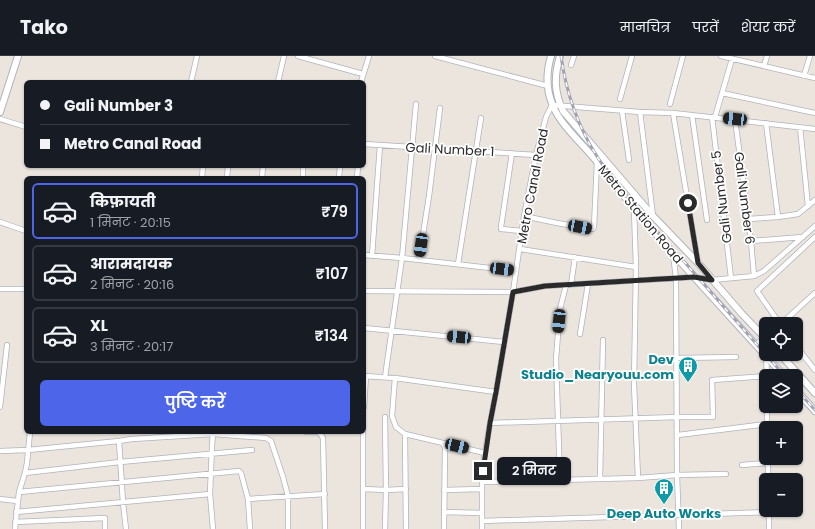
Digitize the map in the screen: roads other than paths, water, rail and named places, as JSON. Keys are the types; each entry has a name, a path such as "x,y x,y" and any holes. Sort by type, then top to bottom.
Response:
{"street":[{"path":"0,112 18,56"},
{"path":"191,80 197,56"},
{"path":"278,80 284,56"},
{"path":"298,56 363,74"},
{"path":"361,80 369,56"},
{"path":"434,56 548,86"},
{"name":"Metro Station Road","path":"551,56 547,84 552,105 557,115 634,208 759,348"},
{"name":"Metro Station Road","path":"560,56 557,63 555,82 557,96 563,111 653,216 698,263 742,314 759,331"},
{"path":"571,65 574,56"},
{"path":"620,99 632,56"},
{"path":"670,104 683,56"},
{"path":"721,56 815,78"},
{"path":"764,66 767,56"},
{"path":"804,76 810,56"},
{"path":"713,117 732,59"},
{"path":"722,93 815,113"},
{"path":"385,377 402,258 416,104"},
{"path":"552,105 622,111 674,113 815,129"},
{"name":"Metro Canal Road","path":"482,529 482,482 485,453 513,292 524,216 536,155 546,117 552,105"},
{"path":"419,260 436,149 440,108"},
{"path":"622,111 628,160"},
{"path":"640,112 653,216"},
{"path":"674,113 698,263"},
{"path":"692,115 707,220"},
{"name":"Gali Number 5","path":"713,117 730,278"},
{"path":"458,264 481,118"},
{"path":"0,119 24,126"},
{"name":"Gali Number 6","path":"735,119 751,241 754,276"},
{"path":"766,123 778,217"},
{"path":"800,127 808,206"},
{"name":"Gali Number 1","path":"366,144 536,155"},
{"path":"372,256 380,145"},
{"path":"512,153 500,227 501,229 522,231"},
{"path":"524,216 593,229 597,162"},
{"path":"748,219 798,214 815,200"},
{"path":"634,208 636,267 634,376 638,478"},
{"path":"0,222 24,230"},
{"path":"366,291 513,292 545,286 694,277 712,280 754,276 764,271 815,226"},
{"path":"751,241 802,237"},
{"path":"775,317 757,291 815,237"},
{"path":"520,249 636,267"},
{"path":"674,253 676,278 678,417 677,475 679,529"},
{"path":"366,255 516,271"},
{"path":"560,480 556,359 557,340 560,308 569,285 575,258"},
{"path":"580,334 588,284"},
{"path":"0,289 24,289"},
{"path":"788,317 815,293"},
{"path":"366,328 504,342"},
{"path":"600,478 603,340"},
{"path":"756,345 759,342"},
{"path":"0,407 7,345"},
{"path":"803,355 815,370"},
{"path":"677,358 736,357"},
{"name":"Metro Station Road","path":"770,361 778,369"},
{"path":"786,361 815,393"},
{"path":"366,376 395,378 496,392"},
{"path":"490,423 713,417 712,380 759,377"},
{"path":"395,378 392,416 396,427 406,434 485,453"},
{"path":"803,398 815,411"},
{"path":"385,418 385,529"},
{"path":"678,435 759,427"},
{"path":"15,529 19,492 27,463 30,434"},
{"path":"0,451 28,450 166,435 190,434"},
{"path":"213,434 210,494 213,529"},
{"path":"225,434 260,437 271,441 288,496 288,529"},
{"path":"320,434 323,438 325,529"},
{"path":"363,434 363,529"},
{"path":"406,434 406,529"},
{"path":"119,441 121,482 126,529"},
{"path":"443,443 445,448 444,529"},
{"path":"25,473 120,462 252,450"},
{"path":"742,465 759,462"},
{"path":"19,492 240,472 248,499 250,529"},
{"path":"482,482 726,474"},
{"path":"363,489 406,489"},
{"path":"444,490 482,489"},
{"path":"16,512 210,494"},
{"path":"248,499 325,494"},
{"path":"0,499 18,501"},
{"path":"482,521 759,511"},
{"path":"444,512 482,513"},
{"path":"769,517 770,529"},
{"path":"16,522 105,518 106,529"}],"railway":[{"path":"561,56 566,83 579,122 584,134 607,171 637,210 779,369"},
{"path":"803,397 815,410"}],"place":[{"name":"Dev Studio_Nearyouu.com","path":"688,383"},
{"name":"Deep Auto Works","path":"664,505"}]}
